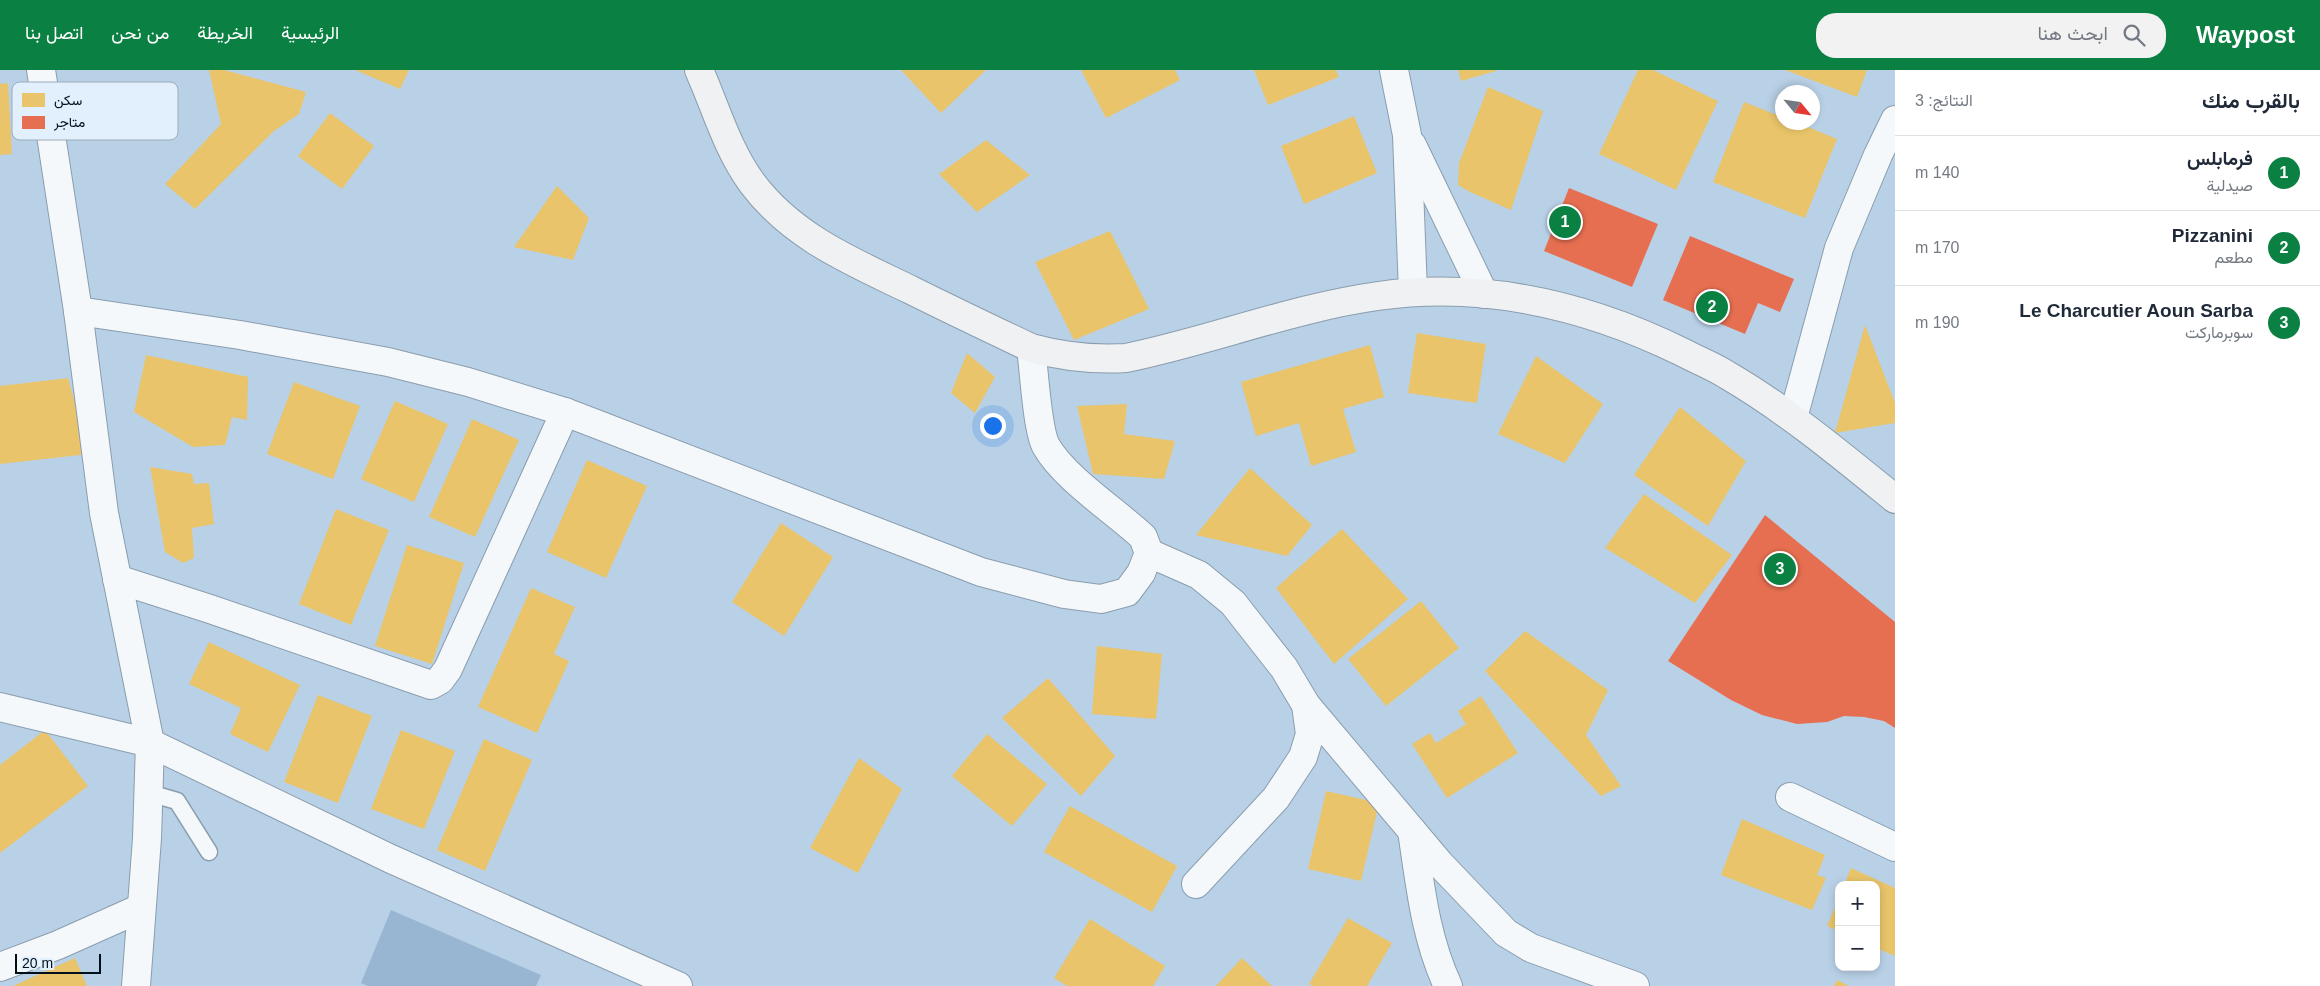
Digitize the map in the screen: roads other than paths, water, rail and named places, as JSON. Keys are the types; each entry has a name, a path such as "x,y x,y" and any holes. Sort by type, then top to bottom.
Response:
{"main road":[{"path":"699,70 731,150 752,183 787,219 810,238 844,258 1031,348 1062,356 1094,360 1126,358 1335,304 1413,292 1484,294 1542,302 1599,316 1654,339 1726,374 1793,418 1895,499"}],"street":[{"path":"1394,70 1408,135 1413,292"},
{"path":"1793,418 1839,248 1878,155 1895,120"},
{"path":"1408,135 1484,294"},
{"path":"51,140 78,311 104,513 150,743 149,793 136,986"},
{"path":"78,311 240,334 388,362 468,382 565,412 982,572 1064,594 1101,599 1127,592 1141,573 1149,553 1143,536 1061,465 1045,445 1040,422 1031,348"},
{"path":"117,579 431,684 440,680 448,669 565,412"},
{"path":"1149,553 1199,575 1234,604 1284,668 1306,705 1412,831 1480,908 1506,933 1531,948 1634,986"},
{"path":"1196,884 1276,798 1303,757 1310,734 1306,705"},
{"path":"0,707 150,743 391,859 678,986"},
{"path":"1790,797 1895,847"},
{"path":"1412,831 1425,916 1435,960 1448,986"},
{"path":"0,967 58,945 141,908"}],"lane":[{"path":"149,793 177,801 209,852"}],"place":[{"name":"فرمابلس","path":"1565,222"},
{"name":"Pizzanini","path":"1712,307"},
{"name":"Le Charcutier Aoun Sarba","path":"1780,569"}]}
